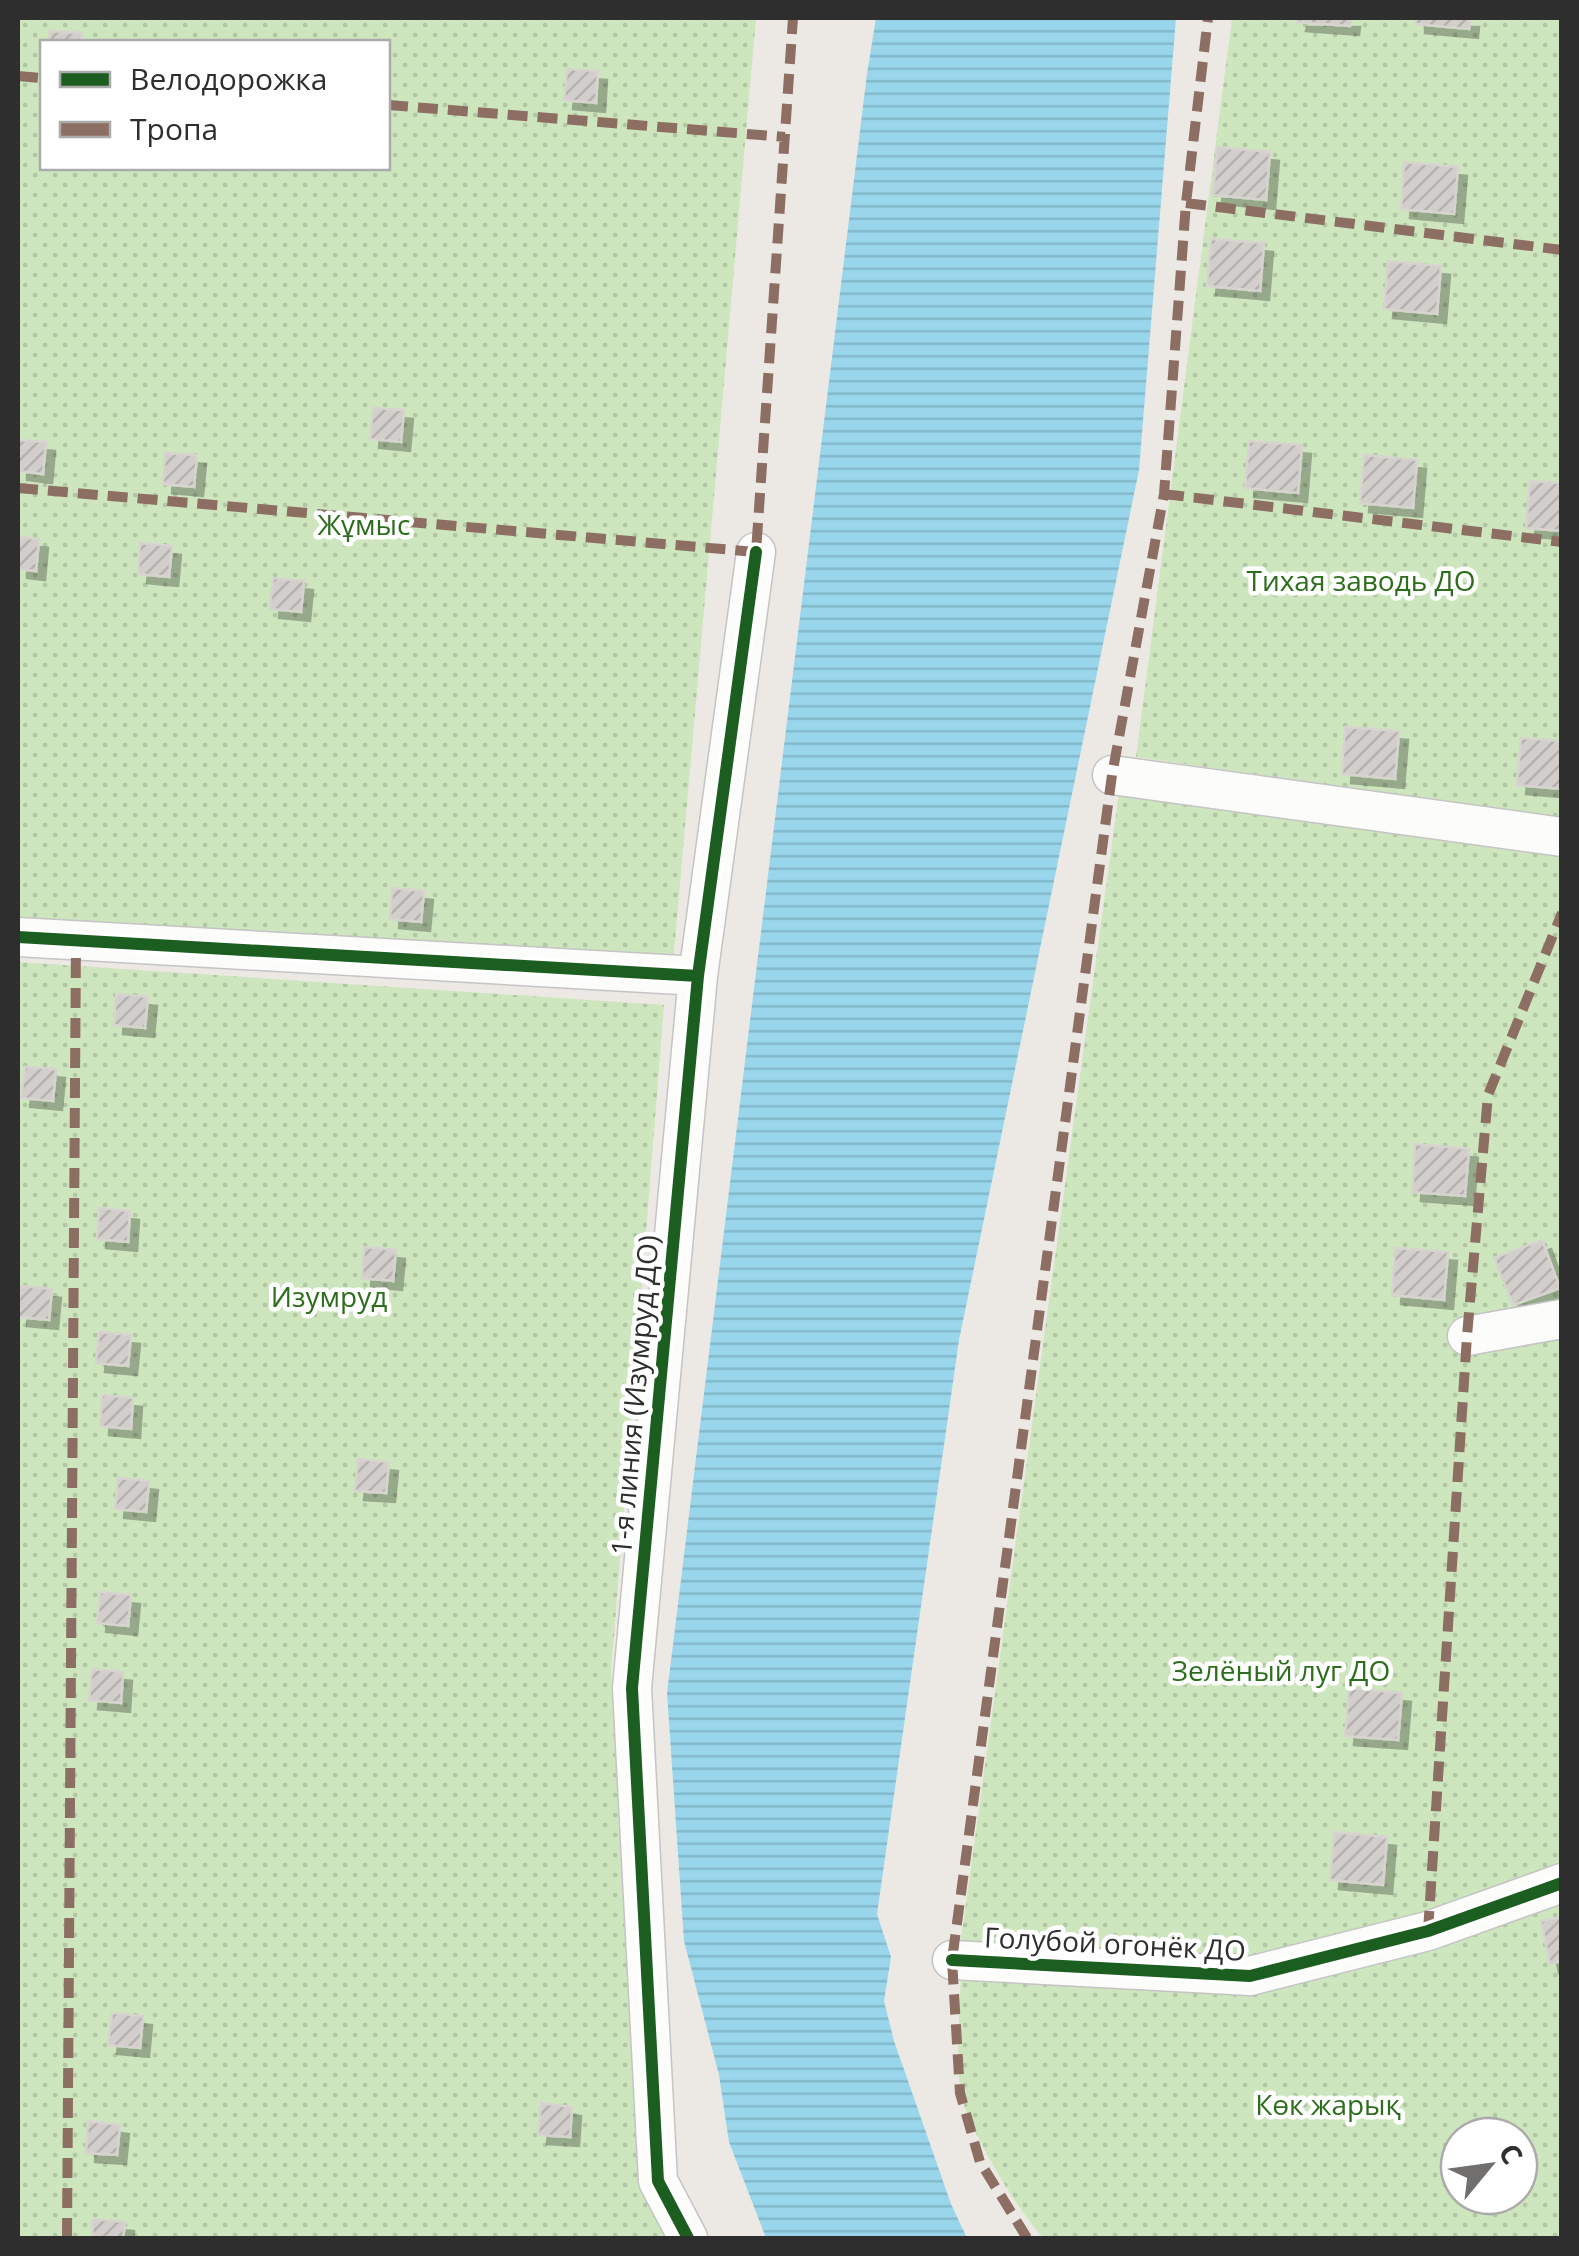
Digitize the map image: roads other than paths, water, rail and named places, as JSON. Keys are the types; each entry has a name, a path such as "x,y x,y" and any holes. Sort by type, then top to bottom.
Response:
{"street":[{"name":"1-я линия (Изумруд ДО)","path":"688,2238 658,2181 632,1688 698,976 756,552"},
{"path":"1112,775 1562,837"},
{"path":"18,937 698,976"},
{"path":"1467,1336 1562,1319"},
{"name":"Голубой огонёк ДО","path":"952,1960 1250,1976 1428,1931 1562,1883"}],"water":[{"path":"876,18 1176,18 1139,470 959,1340 877,1914 891,1957 884,2001 894,2041 951,2204 967,2238 766,2238 729,2142 719,2075 684,1941 667,1693"}],"park label":[{"name":"Жұмыс","path":"364,524"},
{"name":"Тихая заводь ДО","path":"1361,580"},
{"name":"Изумруд","path":"329,1296"},
{"name":"Зелёный луг ДО","path":"1281,1670"},
{"name":"Көк жарық","path":"1328,2104"}]}
